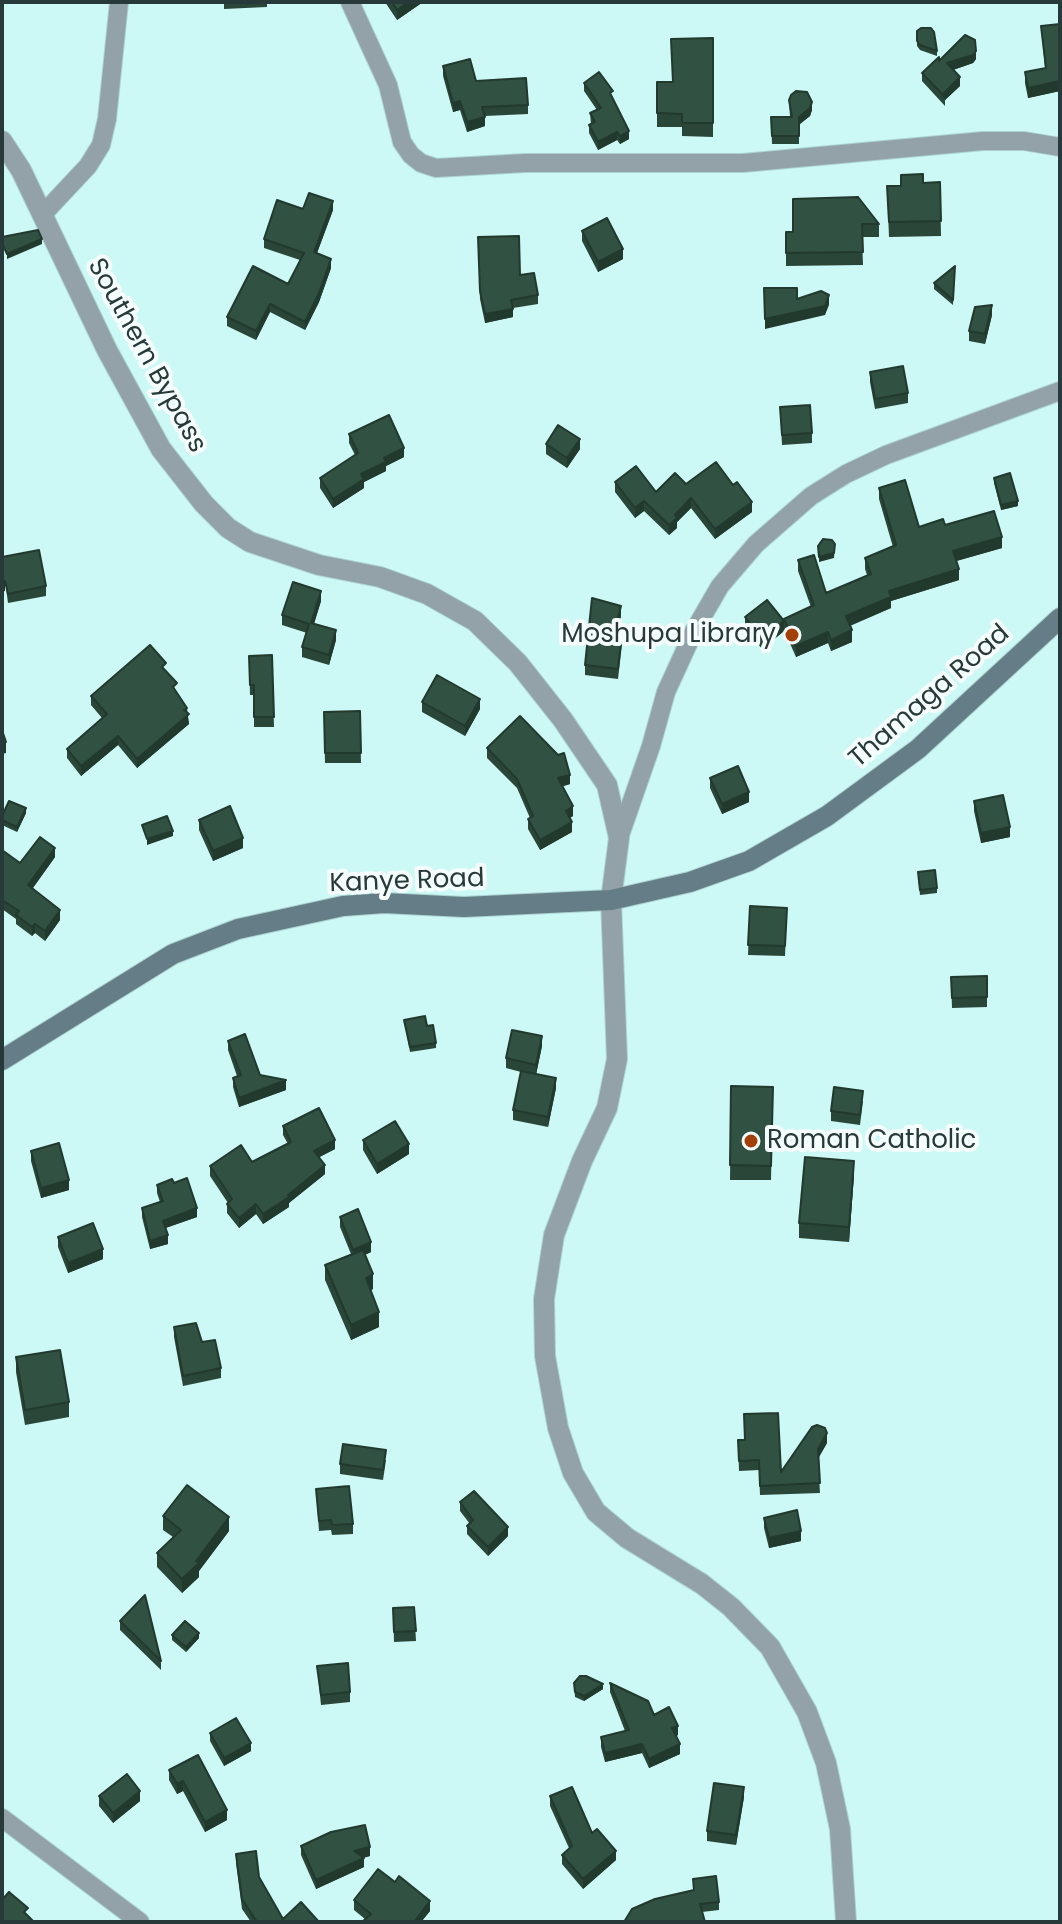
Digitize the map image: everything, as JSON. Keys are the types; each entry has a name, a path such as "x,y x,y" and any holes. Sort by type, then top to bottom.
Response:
{"main road":[{"name":"Thamaga Road","path":"611,900 690,882 749,861 827,816 918,749 1060,618"},
{"name":"Kanye Road","path":"2,1060 173,954 238,929 343,906 384,903 464,907 611,900"}],"street":[{"path":"43,214 88,166 101,145 107,119 119,2"},
{"path":"350,2 388,85 402,142 421,163 436,168 525,163 743,163 983,141 1024,141 1060,147"},
{"name":"Southern Bypass","path":"2,141 21,170 107,350 154,436 204,504 228,528 250,542 319,565 380,577 427,594 475,621 518,663 563,720 607,785 619,838 611,900 617,1059 607,1108 582,1161 554,1235 544,1299 545,1356 558,1428 573,1473 596,1512 627,1538 702,1584 731,1607 770,1647 807,1712 826,1763 840,1829 846,1922"},
{"path":"619,838 666,692 694,631 720,586 756,544 811,496 846,474 901,449 1060,391"},
{"path":"2,1818 140,1922"}],"building":[{"path":"392,2 409,2 397,10"},
{"path":"1060,24 1060,81 1028,88 1025,72 1046,68 1041,26"},
{"path":"931,28 934,32 937,51 917,41 917,31"},
{"path":"965,35 975,40 976,51 973,55 947,63 960,77 944,93 945,97 922,73"},
{"path":"713,38 713,123 682,123 682,114 657,113 657,82 673,82 671,39"},
{"path":"470,59 476,81 526,78 528,105 482,107 485,117 467,122 460,101 453,103 443,66"},
{"path":"599,72 613,91 610,93 629,131 620,136 617,132 598,142 589,125 595,122 590,113 601,108 584,83"},
{"path":"796,91 807,92 812,102 810,108 799,117 799,136 772,136 771,117 792,117 789,100"},
{"path":"923,174 923,183 940,182 941,221 889,222 887,186 901,186 901,175"},
{"path":"309,193 333,201 314,252 331,259 305,322 270,304 256,331 227,317 253,266 288,284 304,253 264,239 277,200 303,209"},
{"path":"858,197 879,224 862,224 863,252 786,253 786,232 793,232 793,199"},
{"path":"607,218 623,249 598,262 582,231"},
{"path":"38,230 42,239 7,254 2,237"},
{"path":"519,236 520,275 534,273 538,295 511,300 513,309 485,314 480,291 478,237"},
{"path":"955,266 953,300 934,283"},
{"path":"764,288 797,288 797,299 821,291 829,295 825,306 765,319"},
{"path":"992,305 985,334 969,331 975,307"},
{"path":"903,366 908,393 875,399 870,372"},
{"path":"810,405 812,433 782,435 780,407"},
{"path":"389,415 404,448 384,458 386,462 361,474 364,479 333,499 320,478 358,453 349,434"},
{"path":"558,425 580,439 567,458 546,444"},
{"path":"716,462 733,485 737,482 752,502 715,529 691,498 669,525 644,501 635,508 615,482 636,466 656,492 675,473 686,484"},
{"path":"1010,473 1018,501 1001,505 994,478"},
{"path":"905,480 919,527 943,519 945,525 994,511 1002,537 953,551 959,569 889,591 891,597 846,616 852,630 831,640 828,632 796,646 784,619 814,605 798,560 814,555 826,593 871,574 865,558 896,545 879,488"},
{"path":"823,539 832,540 834,553 819,557 818,546"},
{"path":"39,550 46,586 8,594 5,581 2,582 2,557"},
{"path":"293,582 321,591 311,623 336,630 329,655 302,647 309,624 282,615"},
{"path":"592,598 621,606 614,633 622,634 618,669 585,665"},
{"path":"767,600 784,621 762,639 745,617"},
{"path":"150,645 166,663 162,667 177,683 173,687 189,714 137,759 118,736 81,766 67,749 107,714 91,696"},
{"path":"272,655 274,717 254,717 254,685 250,685 249,656"},
{"path":"437,675 480,699 465,726 422,702"},
{"path":"360,711 361,753 325,753 324,712"},
{"path":"520,716 558,755 564,753 570,775 558,778 573,806 566,811 572,822 540,840 528,819 533,816 517,779 487,748"},
{"path":"738,766 749,792 722,804 710,778"},
{"path":"1003,795 1010,827 981,833 974,801"},
{"path":"9,801 26,808 17,827 2,820"},
{"path":"230,806 243,838 213,851 199,820"},
{"path":"167,816 173,831 147,839 142,825"},
{"path":"40,837 55,848 28,885 60,910 45,931 35,924 32,927 16,915 19,911 2,900 2,850 20,863"},
{"path":"935,870 937,888 920,890 918,872"},
{"path":"750,906 787,908 785,946 748,945"},
{"path":"987,976 987,997 952,998 951,977"},
{"path":"425,1016 427,1026 433,1025 436,1043 410,1047 404,1020"},
{"path":"512,1030 542,1036 536,1065 506,1058"},
{"path":"245,1034 260,1075 286,1080 239,1098 233,1078 241,1075 228,1041"},
{"path":"521,1071 556,1078 548,1117 513,1110"},
{"name":"Roman Catholic","path":"731,1086 773,1087 771,1166 730,1165"},
{"path":"834,1087 863,1091 860,1115 831,1111"},
{"path":"319,1108 335,1140 314,1151 325,1165 289,1197 263,1214 256,1204 239,1218 227,1204 232,1199 210,1166 241,1145 252,1162 291,1142 283,1126"},
{"path":"395,1121 409,1144 377,1164 363,1140"},
{"path":"59,1143 69,1180 41,1188 31,1151"},
{"path":"805,1157 854,1161 849,1227 799,1223"},
{"path":"187,1178 197,1208 163,1221 168,1235 150,1241 142,1208 163,1201 157,1185 172,1179 174,1183"},
{"path":"358,1209 371,1242 353,1250 340,1217"},
{"path":"93,1223 103,1249 68,1263 58,1237"},
{"path":"363,1250 373,1274 366,1278 379,1312 351,1325 325,1265"},
{"path":"196,1323 202,1342 215,1340 221,1368 183,1376 174,1327"},
{"path":"60,1350 69,1402 25,1410 16,1357"},
{"path":"778,1413 781,1472 812,1427 825,1428 827,1433 818,1449 820,1483 760,1486 759,1460 739,1461 738,1440 745,1440 744,1414"},
{"path":"343,1444 386,1450 383,1470 340,1464"},
{"path":"187,1485 229,1517 196,1561 199,1563 182,1579 157,1553 181,1530 163,1516"},
{"path":"349,1486 353,1524 332,1525 331,1520 319,1521 316,1489"},
{"path":"474,1491 508,1527 488,1547 467,1526 473,1520 460,1502"},
{"path":"797,1510 801,1531 769,1538 764,1518"},
{"path":"145,1595 161,1661 120,1621"},
{"path":"414,1607 416,1631 394,1632 393,1608"},
{"path":"185,1621 199,1633 186,1647 172,1635"},
{"path":"348,1663 350,1692 321,1695 317,1666"},
{"path":"580,1676 603,1684 584,1696 575,1692 574,1683"},
{"path":"610,1683 648,1701 654,1715 669,1707 678,1726 672,1728 680,1744 649,1759 642,1744 605,1753 601,1737 629,1730"},
{"path":"236,1718 251,1743 224,1758 210,1733"},
{"path":"198,1755 227,1810 205,1822 183,1781 177,1784 169,1770"},
{"path":"127,1774 140,1791 113,1813 99,1796"},
{"path":"714,1783 744,1787 736,1835 707,1831"},
{"path":"572,1787 592,1833 597,1829 616,1851 583,1879 562,1855 572,1846 550,1796"},
{"path":"365,1825 370,1847 354,1851 364,1858 316,1880 301,1846 331,1832"},
{"path":"256,1851 259,1877 283,1919 301,1902 319,1922 257,1922 242,1899 236,1854"},
{"path":"378,1869 395,1882 399,1876 430,1901 414,1922 362,1922 371,1914 354,1900"},
{"path":"716,1876 719,1902 700,1904 705,1922 624,1922 632,1909 655,1899 694,1890 693,1879"},
{"path":"9,1892 28,1908 24,1912 34,1922 6,1922 2,1919 2,1900"}],"place":[{"name":"Moshupa Library","path":"792,635"},
{"name":"Roman Catholic","path":"751,1141"}]}
